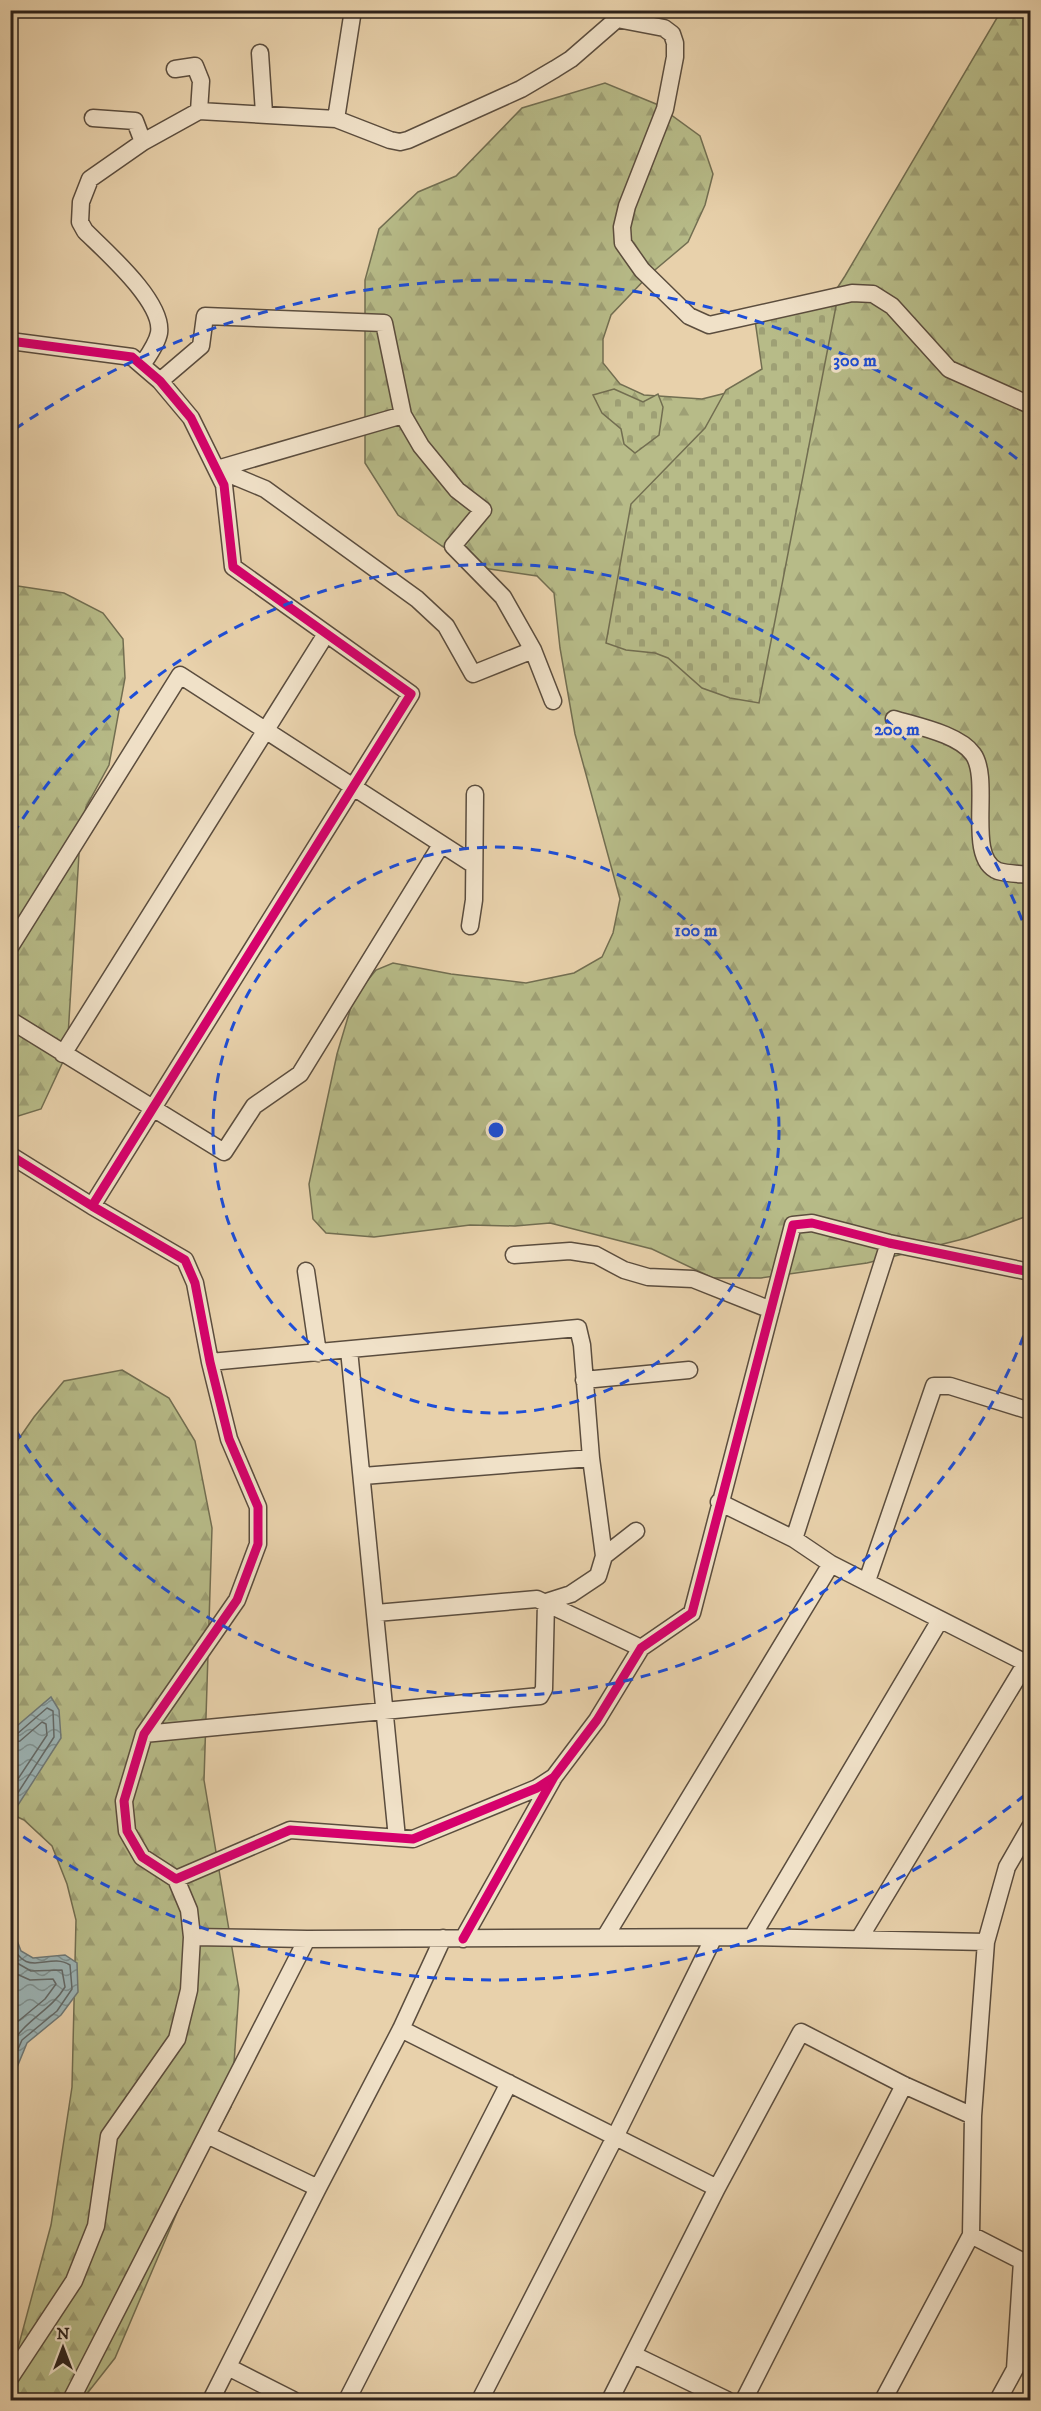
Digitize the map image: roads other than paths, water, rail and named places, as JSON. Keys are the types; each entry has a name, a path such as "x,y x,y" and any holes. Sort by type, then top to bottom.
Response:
{"street":[{"path":"336,119 354,10"},
{"path":"142,365 157,340 159,332 156,314 136,282 85,231 80,222 81,202 90,179 143,142 199,111 336,119 390,140 400,142 408,140 521,89 555,69 571,59 618,15 664,28 672,34 675,43 675,57 665,109 627,206 622,228 623,243 631,257 689,316 709,325 852,292 873,294 892,306 949,369 1030,405"},
{"path":"260,53 264,113"},
{"path":"175,69 195,66 201,81 199,111"},
{"path":"93,118 135,121 143,142"},
{"path":"160,381 201,346 205,316 384,323 403,415 421,446 457,489 483,510 453,546 503,597 533,650 554,701"},
{"path":"10,341 132,357 142,365 160,381 191,418 217,469 224,485 233,567 411,694 92,1206"},
{"path":"217,469 403,415"},
{"path":"217,469 265,489 417,600 446,626 473,674 533,650"},
{"path":"63,1054 326,634"},
{"path":"10,946 180,675 474,865"},
{"path":"894,719 953,737 973,753 979,769 982,844 987,862 998,871 1030,875"},
{"path":"470,926 474,900 475,794"},
{"path":"10,1020 224,1152 254,1106 300,1074 441,845"},
{"path":"10,1155 185,1260 195,1282 210,1362 229,1439 258,1508 258,1544 237,1599 144,1734 124,1801 127,1831 142,1857 176,1879 189,1910 192,1937 189,1990 177,2039 109,2136 96,2226 74,2281 10,2378"},
{"path":"463,1940 554,1777 597,1720 641,1648 692,1613 719,1502 793,1225 812,1223 890,1243 1030,1272"},
{"path":"794,1539 890,1243"},
{"path":"514,1255 570,1251 596,1255 624,1270 648,1277 693,1279 771,1310"},
{"path":"306,1271 318,1353"},
{"path":"210,1362 578,1328 591,1458 604,1556 598,1576 571,1594 546,1602"},
{"path":"349,1350 397,1838"},
{"path":"584,1380 689,1370"},
{"path":"867,1581 934,1386 950,1386 1030,1412"},
{"path":"363,1476 591,1458"},
{"path":"719,1502 794,1539 831,1564 1028,1664 859,1940"},
{"path":"604,1556 636,1531"},
{"path":"605,1937 831,1564"},
{"path":"376,1613 537,1599 641,1648"},
{"path":"144,1734 540,1696 544,1689 546,1602"},
{"path":"752,1937 940,1620"},
{"path":"176,1879 290,1830 413,1839 537,1788 554,1777"},
{"path":"883,2400 971,2235 973,2116 986,1942 1007,1867 1030,1827"},
{"path":"192,1937 463,1940 752,1937 986,1942"},
{"path":"211,2400 401,2029 443,1938"},
{"path":"480,2400 615,2137 712,1939"},
{"path":"71,2400 307,1940"},
{"path":"401,2029 717,2188"},
{"path":"610,2400 717,2188 801,2032 904,2085 973,2116"},
{"path":"347,2400 509,2083"},
{"path":"744,2400 904,2085"},
{"path":"207,2136 318,2188"},
{"path":"971,2235 1022,2260 1015,2369 998,2400"},
{"path":"634,2355 728,2400"},
{"path":"228,2367 293,2400"}],"water":[{"path":"51,1697 59,1710 61,1738 11,1816 11,1731"},
{"path":"10,1922 21,1951 33,1958 65,1955 77,1963 78,1992 61,2015 27,2043 11,2082"}]}
